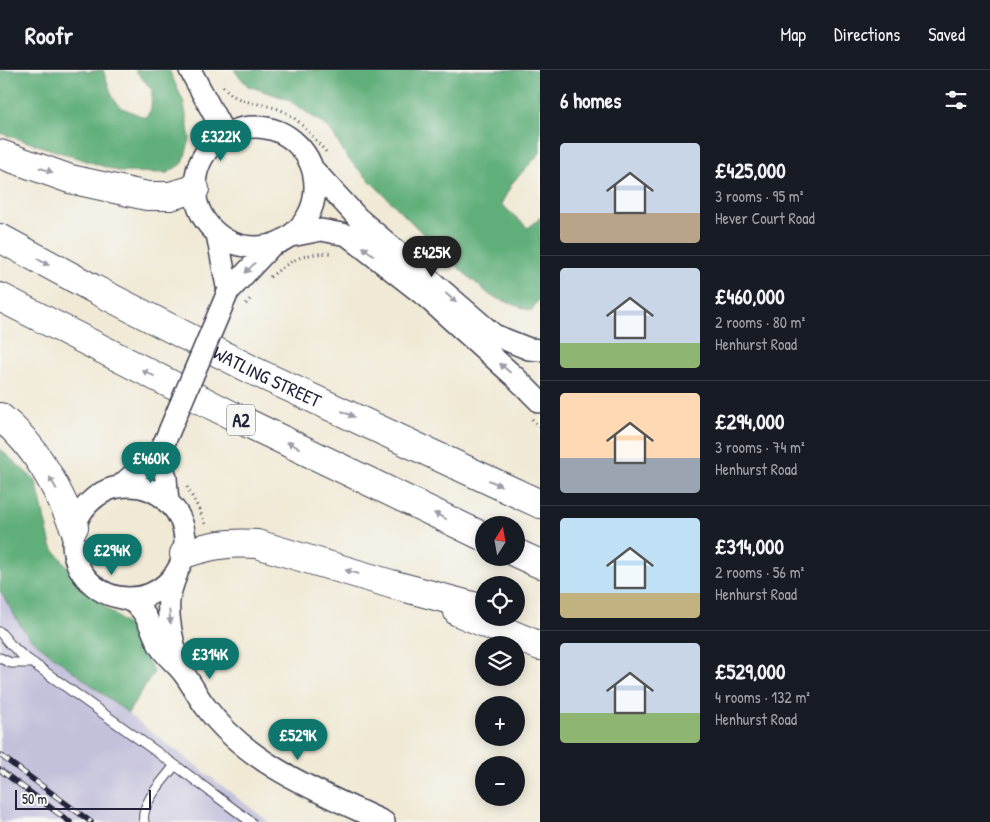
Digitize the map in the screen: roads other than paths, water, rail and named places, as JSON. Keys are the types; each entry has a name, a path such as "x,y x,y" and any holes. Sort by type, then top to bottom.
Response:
{"highway":[{"path":"0,154 70,178 147,196 170,196 195,190"},
{"name":"WATLING STREET","path":"0,238 94,289 256,372 540,504"},
{"name":"A2","path":"0,297 233,416 475,533"},
{"path":"0,417 36,454 57,489 74,527"},
{"path":"190,557 234,542 257,544 475,607"},
{"path":"525,556 540,564"},
{"path":"391,584 540,646"},
{"path":"525,621 540,625"}],"street":[{"path":"190,70 225,135"},
{"path":"534,409 516,378 426,296 347,235 321,230 291,236 272,245 253,247 234,243 217,234 205,221 198,206 195,190 196,173 202,158 212,145 225,135 241,128 259,127 277,131 293,139 305,153 313,169 358,218 494,335 529,348 540,350"},
{"path":"291,236 304,222 313,206 316,187 313,169"},
{"path":"217,234 228,292"},
{"path":"119,487 162,446 228,292 272,245"},
{"path":"162,446 168,503"},
{"path":"184,674 176,656 169,600 190,557 179,517 168,503 154,492 137,487 119,487 104,492 80,512 74,527 72,546 77,565 88,581 103,592 130,599 140,608 151,625 160,646 184,674 205,706 222,726 258,758 284,774 384,822"},
{"path":"122,598 138,598 154,592 167,583 190,557"}],"lane":[{"path":"0,632 16,650 33,663 251,822"},
{"path":"0,658 11,663 33,663"},
{"path":"144,822 143,815 146,806 175,765"}],"railway":[{"path":"0,755 91,822"},
{"path":"0,770 70,822"}]}
